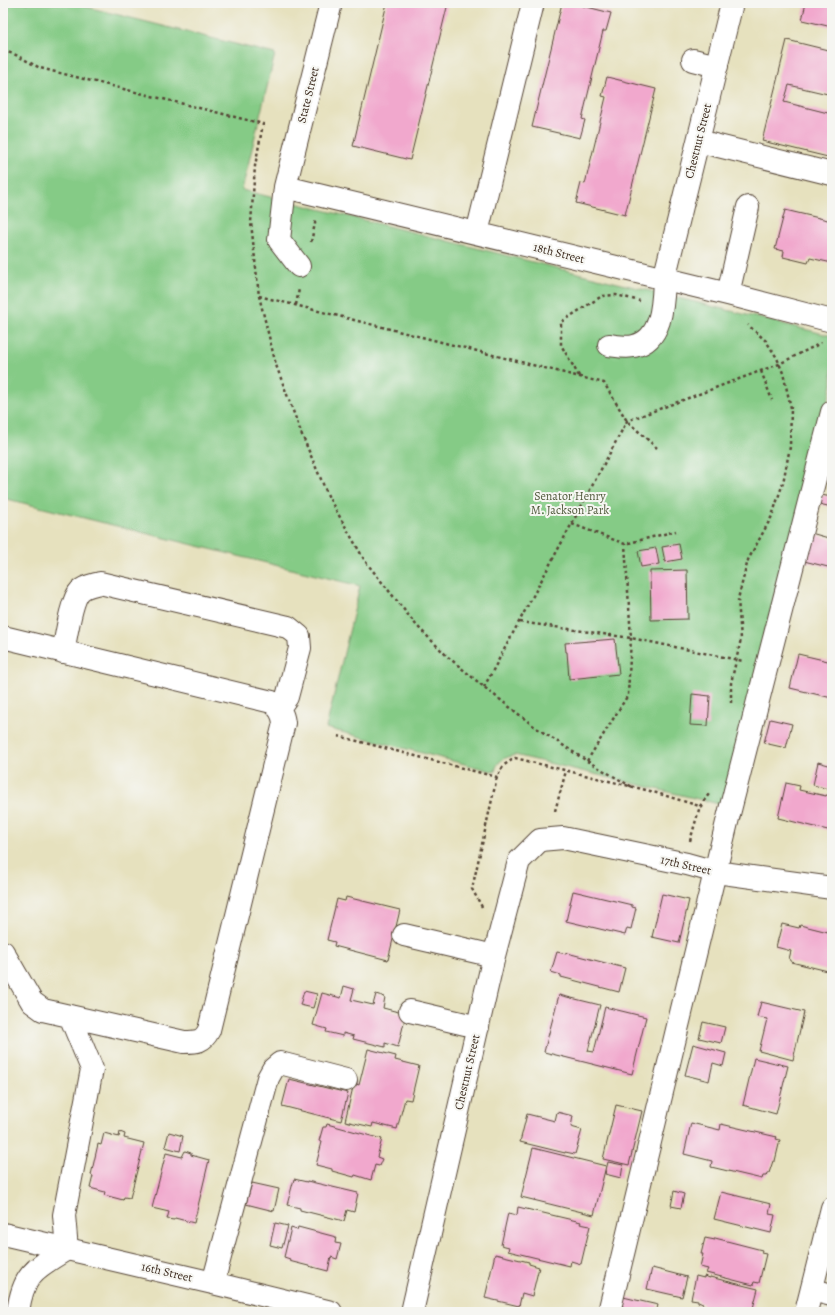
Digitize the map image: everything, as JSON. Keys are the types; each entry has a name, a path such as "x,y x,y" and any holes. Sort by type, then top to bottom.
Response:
{"street":[{"name":"State Street","path":"299,266 279,240 285,187 331,3"},
{"path":"477,233 533,3"},
{"name":"Chestnut Street","path":"609,345 634,347 648,340 657,326 662,306 664,279 732,3"},
{"path":"693,60 716,66"},
{"path":"698,141 832,174"},
{"name":"18th Street","path":"285,187 728,294 829,331"},
{"path":"728,294 748,207"},
{"path":"609,1312 729,814 832,412"},
{"path":"63,652 72,608 79,592 89,586 100,583 288,627 300,636 300,648 287,697 279,708"},
{"path":"3,637 272,702 279,708 284,716 284,723 209,1030 205,1038 196,1042 184,1042 43,1010 32,1002 3,952"},
{"name":"17th Street","path":"540,840 563,838 687,864 716,872 832,888"},
{"name":"Chestnut Street","path":"412,1312 494,956 519,861 540,840"},
{"path":"404,935 494,956"},
{"path":"410,1011 478,1027"},
{"path":"18,1312 22,1290 29,1276 41,1264 67,1250 64,1214 92,1069 70,1016"},
{"path":"213,1283 268,1078 272,1069 280,1063 346,1080"},
{"path":"806,1312 822,1292 832,1208"},
{"name":"16th Street","path":"3,1234 331,1312"},
{"path":"3,1303 8,1312"}],"path":[{"path":"3,51 14,54 40,68 263,124 255,166 251,223 259,296 276,365 302,436 329,498 364,561 417,626 448,657 535,727 587,761 634,788"},
{"path":"579,376 561,345 561,322 602,296 616,295 662,306"},
{"path":"259,296 604,383 627,421 658,448"},
{"path":"732,705 730,683 741,639 738,599 748,560 772,516 783,483 790,447 791,408 783,372 766,341 744,322"},
{"path":"484,687 627,421 779,364 829,331"},
{"path":"761,371 772,400"},
{"path":"572,524 625,544 676,531"},
{"path":"587,761 628,695 631,638 625,544"},
{"path":"520,622 631,638 767,666"},
{"path":"338,736 497,777"},
{"path":"483,909 472,889 497,777 504,765 515,758 729,814"},
{"path":"555,811 566,771"},
{"path":"690,842 700,806 713,788"}],"green space":[{"name":"Senator Henry M. Jackson Park","path":"3,3 71,3 275,54 242,190 832,336 832,385 727,806 515,755 499,762 495,772 326,728 360,586 3,498"}],"building":[{"path":"387,3 448,3 410,160 353,146"},
{"path":"562,3 571,3 611,13 606,31 603,31 582,119 585,120 580,138 532,127"},
{"path":"806,3 832,3 832,27 802,20"},
{"path":"787,40 832,51 832,95 789,85 784,102 832,114 832,158 762,141"},
{"path":"607,77 656,89 625,215 576,203 581,183 585,184 606,97 602,96"},
{"path":"785,210 832,221 832,263 810,258 808,263 783,257 784,251 775,249"},
{"path":"821,495 832,497 832,507 819,504"},
{"path":"811,533 832,539 832,568 804,561"},
{"path":"679,544 682,559 665,562 662,547"},
{"path":"656,548 659,564 641,567 638,551"},
{"path":"687,570 688,619 651,620 650,571"},
{"path":"615,639 619,674 569,679 565,643"},
{"path":"798,654 832,662 832,698 790,688"},
{"path":"692,694 710,696 708,726 690,725"},
{"path":"770,719 792,724 786,748 764,743"},
{"path":"818,762 832,766 832,790 813,785"},
{"path":"786,783 800,786 799,790 832,796 832,831 778,818"},
{"path":"573,891 632,905 632,907 636,908 631,929 627,928 625,935 566,921"},
{"path":"662,894 689,900 679,943 652,937"},
{"path":"346,897 400,910 388,960 334,946 335,942 327,940 337,899 345,901"},
{"path":"782,924 799,928 800,925 832,933 832,972 791,962 789,959 791,951 776,947"},
{"path":"557,952 567,953 625,968 619,992 561,977 561,975 551,972"},
{"path":"344,986 354,989 351,1000 373,1005 376,994 385,997 383,1008 406,1014 398,1047 385,1043 385,1047 353,1039 354,1036 343,1033 343,1036 326,1032 327,1029 313,1025 322,993 341,998"},
{"path":"304,991 317,994 313,1008 300,1005"},
{"path":"559,995 600,1005 588,1051 594,1052 605,1007 646,1017 632,1074 544,1052"},
{"path":"761,1002 804,1012 793,1060 759,1051 767,1019 757,1017"},
{"path":"703,1022 725,1027 721,1043 699,1038"},
{"path":"693,1044 726,1053 723,1066 713,1063 709,1081 685,1075"},
{"path":"368,1049 396,1056 395,1060 419,1066 411,1100 405,1099 397,1129 373,1123 372,1127 345,1121 354,1083 359,1085"},
{"path":"754,1058 788,1066 776,1114 743,1105"},
{"path":"289,1079 348,1093 341,1121 282,1106"},
{"path":"616,1105 642,1111 629,1165 603,1159"},
{"path":"557,1112 573,1116 571,1127 582,1130 575,1154 520,1142 527,1114 555,1121"},
{"path":"691,1123 720,1130 721,1124 777,1137 776,1139 780,1140 775,1161 773,1161 769,1173 767,1173 766,1176 763,1176 762,1179 711,1167 712,1161 684,1154"},
{"path":"327,1124 382,1139 377,1157 382,1159 379,1166 375,1165 371,1180 355,1175 354,1177 332,1171 332,1169 316,1165 322,1142 319,1141 323,1127 326,1127"},
{"path":"120,1132 125,1134 124,1138 144,1143 130,1198 124,1197 123,1200 104,1195 105,1192 90,1188 93,1176 91,1175 98,1144 101,1145 104,1133 119,1137"},
{"path":"169,1132 183,1136 180,1151 165,1147"},
{"path":"533,1148 606,1166 594,1215 521,1197"},
{"path":"185,1151 191,1153 191,1155 209,1160 194,1223 175,1218 174,1220 167,1219 169,1212 152,1208 166,1153 182,1157"},
{"path":"608,1162 623,1165 621,1178 605,1174"},
{"path":"294,1179 358,1193 354,1212 347,1210 344,1221 300,1210 300,1208 287,1205"},
{"path":"252,1183 279,1189 274,1211 246,1204"},
{"path":"674,1191 684,1194 681,1208 671,1206"},
{"path":"721,1192 771,1204 769,1214 775,1215 771,1233 714,1219"},
{"path":"518,1207 581,1222 580,1224 590,1226 581,1264 571,1261 570,1266 508,1251 509,1247 501,1245 508,1213 517,1215"},
{"path":"275,1223 288,1226 282,1248 270,1245"},
{"path":"298,1227 336,1237 335,1243 341,1244 337,1259 331,1257 328,1271 289,1261 290,1259 284,1257 291,1228 297,1230"},
{"path":"705,1238 715,1240 715,1238 762,1250 761,1253 766,1254 759,1283 754,1282 753,1285 706,1273 708,1269 700,1267 703,1254 701,1254"},
{"path":"495,1254 529,1262 529,1264 539,1267 532,1296 522,1293 519,1306 485,1298"},
{"path":"652,1268 687,1277 682,1297 647,1289"},
{"path":"696,1276 704,1278 704,1276 710,1277 758,1289 752,1312 727,1312 703,1306 703,1304 698,1302 698,1300 691,1299"},
{"path":"623,1297 658,1305 656,1312 623,1312 624,1307 621,1305"},
{"path":"697,1306 720,1311 720,1312 695,1312"}]}
